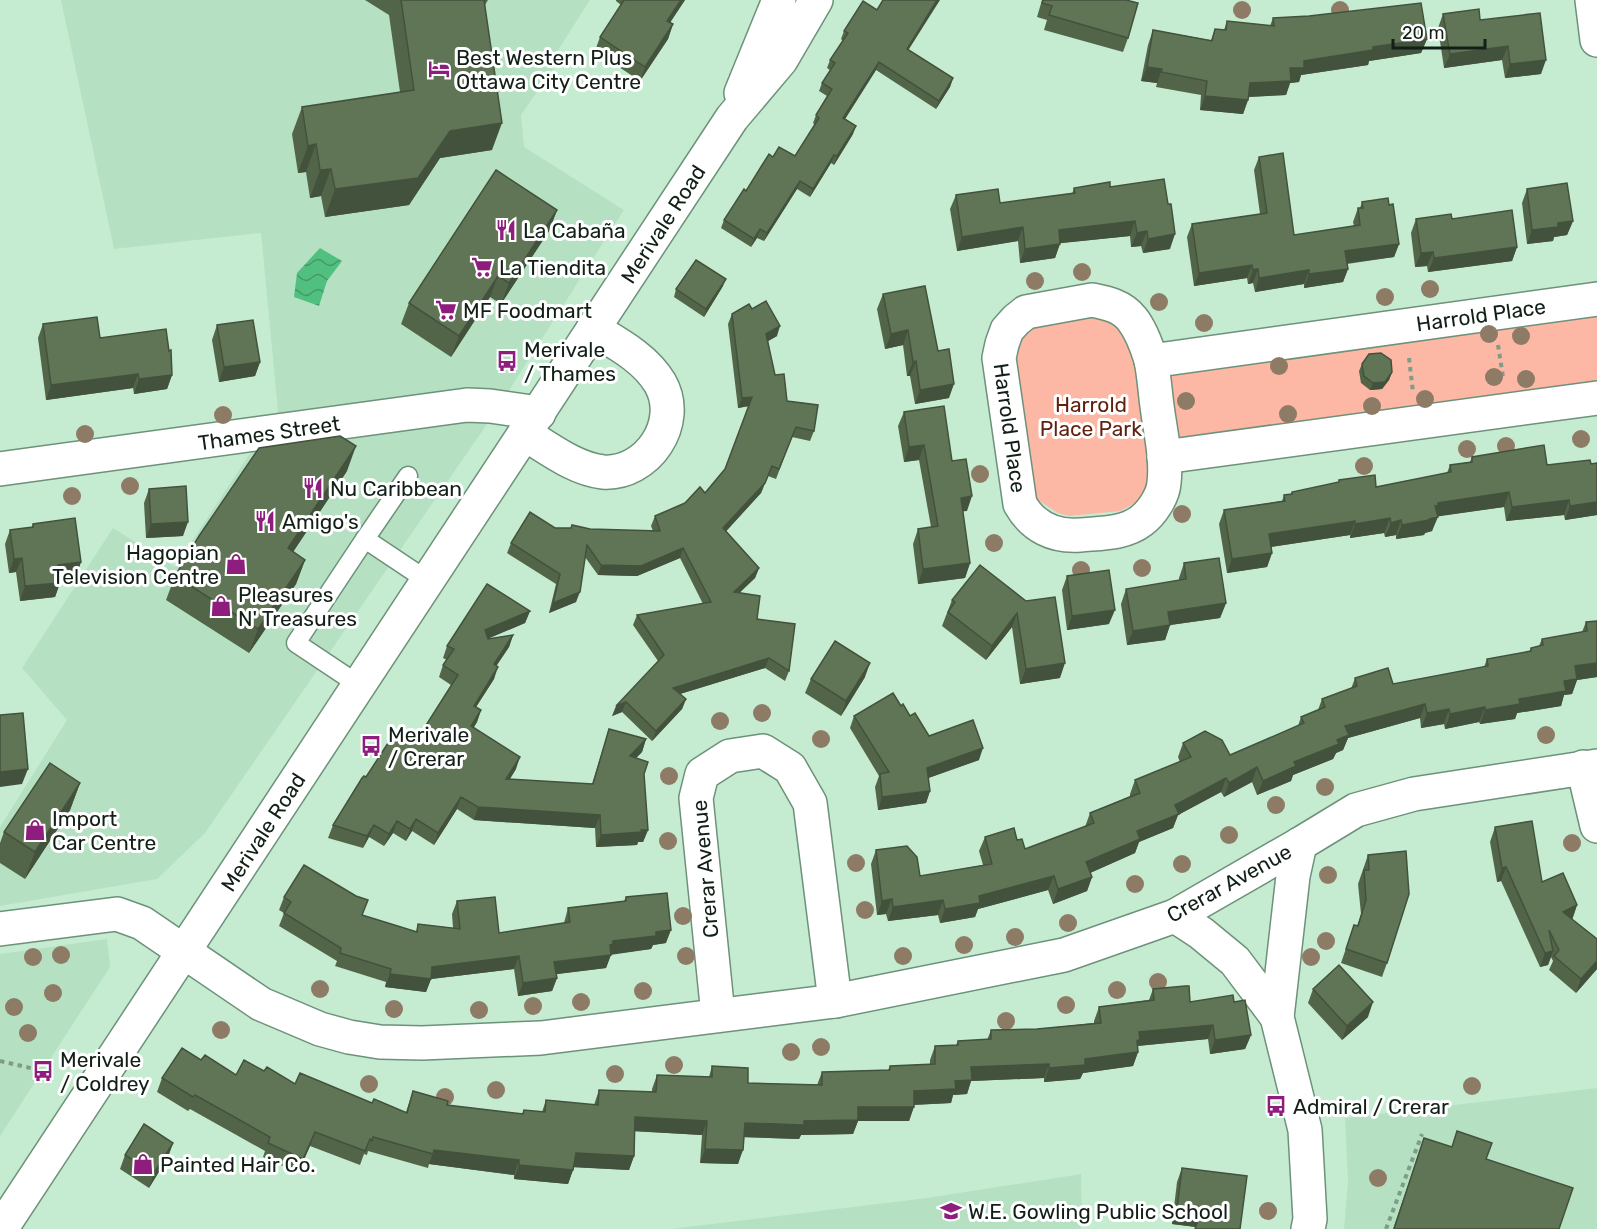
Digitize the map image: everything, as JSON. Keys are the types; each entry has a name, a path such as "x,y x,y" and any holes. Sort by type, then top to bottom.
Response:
{"street":[{"name":"Merivale Road","path":"732,118 779,0"},
{"name":"Merivale Road","path":"1,1229 732,118 781,60 816,0"},
{"path":"781,60 835,0"},
{"path":"1592,0 1597,40"},
{"name":"Harrold Place","path":"1151,361 1597,299"},
{"name":"Harrold Place","path":"1092,300 1108,303 1121,309 1132,319 1151,361 1164,457 1164,484 1156,505 1143,520 1124,530 1065,536 1051,533 1039,526 1027,516 1020,504 999,358 1008,330 1026,312 1092,300"},
{"path":"532,424 569,460 602,472 632,467 655,446 668,417 667,401 661,385 651,370 635,355 593,329"},
{"path":"1164,457 1597,398"},
{"name":"Thames Street","path":"0,469 467,405 490,406 532,424"},
{"name":"Crerar Avenue","path":"718,1015 696,798 702,774 730,756 763,751 790,768 810,803 835,1001"},
{"name":"Crerar Avenue","path":"0,929 117,914 142,923 234,987 280,1013 320,1029 380,1042 422,1043 541,1038 835,1001 1064,955 1175,916 1356,810 1414,794 1590,766 1597,826"},
{"path":"1300,844 1293,876 1277,1017 1305,1130 1310,1219 1308,1229"},
{"path":"1175,916 1201,933 1235,961 1277,1017"}],"lane":[{"path":"359,685 296,643 408,476"},
{"path":"365,539 428,581"}],"path":[{"path":"1487,345 1498,343 1503,377 1492,379"},
{"path":"1409,355 1417,423"},
{"path":"1413,391 1424,389"},
{"path":"0,1061 52,1073"},
{"path":"1386,1229 1422,1134"}],"shaded area":[{"path":"61,0 590,0 553,58 558,62 521,115 524,147 624,210 494,414 205,833 157,879 0,906 0,827 67,720 22,668 113,528 175,567 278,411 261,233 114,249"},
{"path":"107,939 110,967 0,1136 0,954"},
{"path":"1597,1088 1597,1229 1344,1229 1348,1181 1345,1118"},
{"name":"W.E. Gowling Public School","path":"1081,1174 1082,1224 1080,1229 670,1229 927,1198"}],"green space":[{"name":"Harrold Place Park","path":"1597,307 1597,386 1154,448 1147,489 1135,503 1120,511 1069,516 1058,513 1038,500 1031,489 1013,364 1020,340 1036,325 1092,315 1117,322 1143,366"}],"water":[{"path":"320,248 342,261 327,281 319,306 294,297 297,273"}],"building":[{"name":"Best Western Plus Ottawa City Centre","path":"401,0 484,0 502,123 450,131 418,178 335,189 331,169 320,170 316,144 308,146 302,107 414,90"},
{"path":"624,0 681,0 667,21 673,24 645,67 600,37"},
{"path":"883,0 937,0 907,49 953,78 939,101 879,62 843,118 856,126 837,156 834,155 813,189 800,181 767,233 760,229 754,239 724,220 744,189 746,191 769,154 773,157 779,147 795,156 819,118 816,115 832,89 822,83 835,63 830,60 848,33 844,31 863,1 877,10"},
{"path":"1043,0 1126,0 1138,3 1128,38 1049,15 1052,6 1042,3"},
{"path":"1421,3 1427,39 1304,61 1304,68 1290,68 1291,81 1250,83 1248,100 1205,96 1207,81 1147,67 1153,30 1212,41 1215,29 1226,30 1227,21 1274,26 1273,18"},
{"path":"1479,9 1480,20 1540,13 1546,60 1510,64 1508,46 1450,54 1443,14"},
{"path":"1283,153 1294,235 1360,225 1358,208 1363,208 1362,202 1388,198 1389,205 1393,204 1399,244 1345,251 1348,269 1309,274 1309,270 1259,278 1258,269 1253,270 1252,265 1199,273 1192,224 1267,213 1259,157"},
{"path":"496,170 557,210 509,283 498,276 459,336 409,303"},
{"path":"1164,179 1168,204 1171,204 1175,234 1148,239 1147,231 1137,233 1135,221 1059,230 1060,244 1025,249 1023,227 962,237 956,195 998,189 1000,203 1075,193 1074,188 1110,182 1110,187"},
{"path":"1567,183 1573,221 1558,223 1558,227 1532,230 1527,189"},
{"path":"1512,210 1517,247 1434,258 1433,252 1421,253 1416,219 1451,214 1452,219"},
{"path":"696,260 726,279 706,309 676,289"},
{"path":"925,286 938,351 949,349 954,384 920,390 908,330 891,334 883,294"},
{"path":"766,301 780,326 766,334 775,375 784,374 787,401 818,405 814,431 796,427 779,469 772,466 765,483 723,528 759,568 734,592 760,596 757,619 795,624 789,671 769,658 673,688 686,699 656,731 626,702 616,706 664,655 637,615 711,602 683,548 641,566 601,565 587,545 580,592 553,603 560,574 511,543 530,512 555,528 571,528 572,525 590,529 660,531 655,516 685,503 700,487 705,493 725,469 752,397 742,398 732,314 749,304 752,309"},
{"path":"97,317 100,338 166,329 169,351 171,350 172,375 139,379 138,374 51,385 43,324"},
{"path":"253,320 260,362 224,367 217,325"},
{"path":"1381,353 1391,360 1392,372 1385,382 1373,383 1364,376 1362,364 1369,354"},
{"path":"944,406 952,461 966,459 972,496 961,498 970,563 923,569 918,529 938,526 924,445 909,447 904,412"},
{"path":"340,436 356,446 288,548 305,560 258,629 175,576 199,536 259,448"},
{"path":"1544,445 1547,465 1590,460 1591,464 1597,463 1597,502 1570,506 1569,500 1512,507 1509,492 1438,503 1438,506 1435,506 1438,517 1402,525 1401,520 1391,523 1390,518 1269,534 1272,553 1232,559 1224,510 1285,501 1284,495 1339,482 1339,480 1375,475 1376,487 1451,472 1450,465 1472,462 1472,457"},
{"path":"186,486 188,522 151,524 149,489"},
{"path":"75,518 81,562 58,565 60,583 25,586 22,558 14,559 10,530"},
{"path":"1219,558 1226,603 1168,612 1170,625 1133,631 1126,589 1186,579 1184,563"},
{"path":"980,565 1026,601 1055,597 1065,663 1026,669 1017,613 992,646 948,612 955,602 952,600"},
{"path":"1109,570 1115,610 1072,616 1067,576"},
{"path":"487,584 530,611 485,630 488,639 513,635 494,664 498,667 474,706 481,710 471,726 520,757 506,779 593,784 609,729 646,739 630,756 648,762 644,774 648,830 601,835 600,815 478,807 461,797 438,833 416,819 410,829 397,821 389,834 374,825 367,836 333,825 362,778 366,777 390,740 394,742 401,732 416,741 458,675 443,665 454,649 447,646"},
{"path":"1597,621 1597,663 1575,666 1577,679 1564,681 1566,691 1519,699 1520,704 1485,710 1485,707 1450,714 1449,709 1427,713 1425,704 1345,726 1349,735 1337,740 1339,744 1294,762 1296,766 1263,781 1257,767 1229,783 1226,778 1175,805 1179,814 1137,831 1140,839 1086,862 1092,877 1058,889 1054,876 979,896 980,903 945,909 943,900 893,907 892,899 882,901 876,850 907,846 917,857 920,876 992,864 985,837 1014,828 1017,840 1022,839 1025,849 1094,823 1090,813 1140,793 1135,780 1191,757 1183,743 1205,731 1222,740 1230,755 1304,723 1301,717 1325,707 1322,699 1357,686 1355,678 1388,668 1393,684 1488,666 1487,659 1531,651 1531,648 1543,645 1542,639 1587,631 1586,622"},
{"path":"835,641 870,663 846,701 811,679"},
{"path":"893,693 910,716 915,713 929,736 973,720 983,748 927,768 930,791 882,797 880,774 889,772 854,716"},
{"path":"23,713 28,769 0,772 0,715"},
{"path":"50,763 80,783 35,852 4,832"},
{"path":"1532,821 1542,882 1563,873 1577,905 1563,912 1597,939 1597,961 1581,979 1554,956 1559,950 1549,930 1553,951 1545,953 1506,867 1502,868 1495,827"},
{"path":"1406,851 1409,894 1387,963 1346,949 1354,925 1358,926 1366,900 1364,870 1369,870 1368,855"},
{"path":"304,865 356,896 368,900 362,915 417,932 418,924 460,929 457,901 495,897 499,933 570,922 568,908 626,901 626,897 667,893 671,930 656,932 656,936 613,941 610,945 611,955 554,962 557,978 523,983 519,956 432,967 431,979 390,974 391,969 340,953 341,948 284,913 291,902 284,897"},
{"path":"1339,965 1373,1002 1347,1026 1313,989"},
{"path":"1189,986 1190,1002 1233,995 1234,1002 1245,1000 1251,1035 1215,1040 1213,1025 1139,1032 1138,1052 1085,1059 1085,1065 1049,1068 1049,1064 971,1067 972,1080 955,1081 956,1089 914,1091 914,1107 858,1107 858,1120 804,1121 804,1125 745,1123 743,1150 705,1149 707,1121 635,1117 634,1156 576,1153 573,1170 519,1165 519,1160 434,1150 433,1154 373,1137 365,1151 315,1132 303,1159 268,1143 270,1137 195,1095 193,1097 162,1078 182,1048 201,1060 205,1055 236,1075 244,1060 264,1071 267,1067 295,1084 300,1073 372,1103 374,1099 407,1113 413,1091 448,1101 447,1105 523,1114 524,1110 545,1112 546,1100 598,1105 599,1090 656,1092 657,1075 712,1077 712,1066 748,1068 748,1083 822,1085 822,1072 890,1070 890,1066 935,1064 935,1046 958,1045 958,1041 991,1039 991,1030 1037,1029 1101,1023 1099,1007 1154,1000 1153,989"},
{"path":"144,1124 173,1143 154,1173 125,1155"},
{"path":"1457,1131 1492,1143 1486,1159 1573,1188 1559,1229 1394,1229 1424,1138 1452,1147"},
{"path":"1182,1168 1247,1176 1240,1229 1195,1229 1201,1212 1177,1209"}],"place":[{"name":"Best Western Plus Ottawa City Centre","path":"439,69"},
{"name":"La Cabaña","path":"506,230"},
{"name":"La Tiendita","path":"482,267"},
{"name":"MF Foodmart","path":"446,310"},
{"name":"Merivale / Thames","path":"507,361"},
{"name":"Nu Caribbean","path":"313,488"},
{"name":"Amigo's","path":"265,521"},
{"name":"Hagopian Television Centre","path":"236,564"},
{"name":"Pleasures N' Treasures","path":"221,606"},
{"name":"Merivale / Crerar","path":"371,746"},
{"name":"Import Car Centre","path":"35,830"},
{"name":"Merivale / Coldrey","path":"43,1071"},
{"name":"Admiral / Crerar","path":"1276,1106"},
{"name":"Painted Hair Co.","path":"143,1164"},
{"name":"W.E. Gowling Public School","path":"951,1211"}]}
